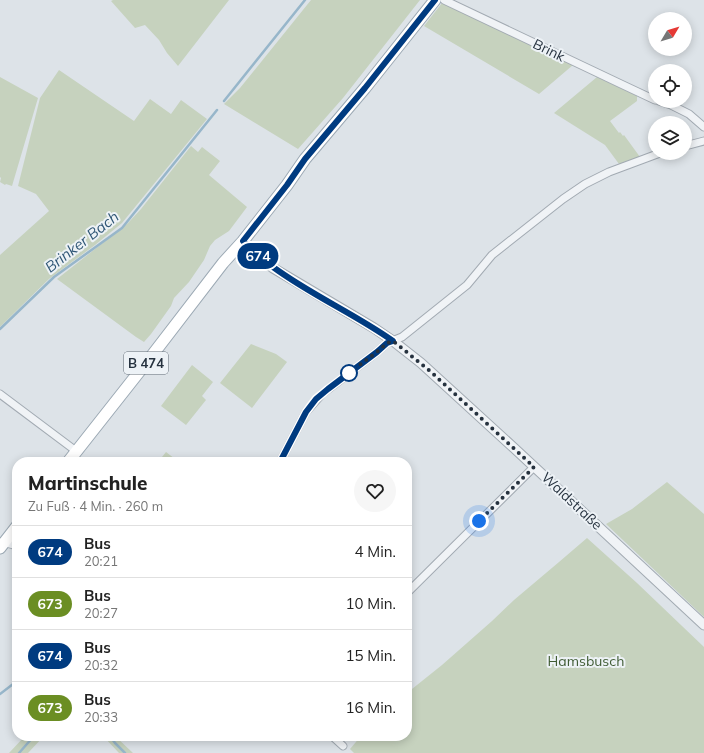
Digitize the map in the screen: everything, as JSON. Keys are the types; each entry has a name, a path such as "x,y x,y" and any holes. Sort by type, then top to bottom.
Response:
{"main road":[{"name":"B 474","path":"72,457 223,263 243,241 287,185 305,159 365,88 435,0"},
{"path":"1,544 12,532"}],"street":[{"name":"Brink","path":"444,0 648,97"},
{"path":"677,108 689,114 704,126"},
{"path":"692,144 704,141"},
{"path":"283,457 306,412 316,399 328,389 387,343 402,337 467,285 492,255 563,199 585,184 608,172 648,157"},
{"name":"Waldstraße","path":"243,241 273,268 374,328 393,341 430,371 704,625"},
{"path":"0,394 76,451"},
{"path":"412,588 534,467"},
{"path":"1,544 12,545"},
{"path":"338,741 343,746"}],"green space":[{"path":"229,0 178,66 167,53 159,40 145,25 135,28 111,1"},
{"path":"311,0 420,0 343,98 298,149 224,104 240,88"},
{"path":"442,3 573,65 539,94 424,26"},
{"path":"59,70 134,121 150,99 171,114 181,100 207,119 122,223 49,279 0,327 0,255 49,211 36,194 18,186 40,98"},
{"path":"0,77 38,98 12,186 5,185 0,182"},
{"path":"597,77 637,96 637,101 610,121 619,133 620,132 623,136 624,135 640,157 619,164 605,145 554,113"},
{"path":"191,146 198,152 202,147 220,161 209,175 247,207 229,231 215,240 210,246 204,260 189,282 174,298 171,306 144,342 57,279 128,223"},
{"path":"251,344 276,354 287,362 252,408 220,383"},
{"path":"192,365 213,382 202,396 206,400 186,425 161,406"},
{"path":"166,452 172,457 162,457"},
{"path":"667,482 704,514 704,617 606,524 632,509"},
{"name":"Hamsbusch","path":"587,538 704,647 704,753 354,753 350,749 357,741 412,741 412,689 442,665 514,600"},
{"path":"20,741 39,741 28,753 9,753"},
{"path":"108,741 120,741 133,753 119,753"}],"waterway":[{"name":"Brinker Bach","path":"224,101 305,0"},
{"name":"Brinker Bach","path":"0,329 54,277 122,228 217,110"},
{"name":"Brinker Bach","path":"0,694 12,685"},
{"path":"19,753 30,741"},
{"path":"114,741 125,753"}],"bus line":[{"name":"674","path":"283,457 306,412 316,399 387,343 393,341 374,328 273,268 243,241 287,185 305,159 365,88 435,0"}],"route":[{"path":"349,373 387,343 393,341 430,371 534,467 479,521"}]}
